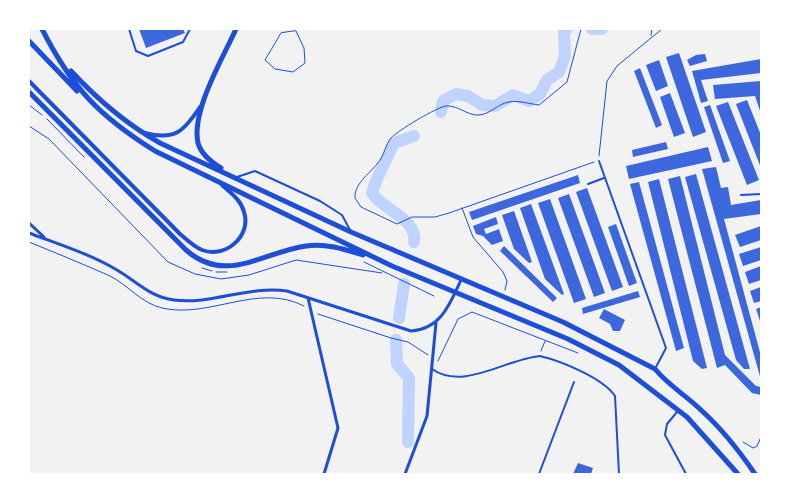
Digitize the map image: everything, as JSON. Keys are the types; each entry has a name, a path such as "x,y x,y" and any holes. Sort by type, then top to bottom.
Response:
{"main road":[{"path":"42,29 77,86 92,104"},
{"path":"234,177 213,164 204,155 198,144 198,120 203,103 236,29"},
{"path":"29,41 92,104 127,133 155,151 387,264"},
{"path":"63,64 108,108 139,131 351,232 563,322 655,369 702,411 743,456 755,474"},
{"path":"29,92 186,250 200,260 214,266 239,266 305,246 322,245 340,247 387,264 568,339 607,358 648,385 678,410 715,446 738,474"}],"street":[{"path":"29,81 180,234 196,247 210,252 222,252 232,247 240,238 245,227 245,214 240,201 215,179"},
{"path":"139,131 167,137 178,133 187,126 203,103"},
{"path":"29,223 46,239"},
{"path":"29,233 117,270 143,289 167,299 197,301 270,288 308,298 411,331 421,330 436,323"},
{"path":"405,474 427,416 436,323 461,280"},
{"path":"308,298 338,428 324,474"}],"lane":[{"path":"129,29 136,51 148,56 183,42 190,29"},
{"path":"599,161 666,348 655,369"},
{"path":"234,177 256,171 289,186 342,215 351,232"},
{"path":"588,184 604,178"},
{"path":"742,195 761,194"},
{"path":"640,286 644,285"},
{"path":"432,369 440,375 456,377 540,356 551,359 599,381 611,390 615,396 619,474"},
{"path":"539,474 574,382"},
{"path":"678,410 667,424 665,434 686,474"}],"path":[{"path":"581,29 567,82 540,105 511,101 502,104 488,114 475,116 460,108 447,106 425,114 411,126 397,132 389,140 386,154 356,188 354,193 356,202 361,207 393,223 412,217 435,217 599,161 607,81 617,66 662,29"},
{"path":"651,37 652,29"},
{"path":"296,30 304,48 305,63 293,72 275,69 265,60 281,33 296,30"},
{"path":"29,105 42,114 85,158"},
{"path":"462,208 473,237 503,272 507,281 505,291"},
{"path":"358,260 434,296"},
{"path":"315,263 386,274"},
{"path":"198,266 214,272 234,272"},
{"path":"432,369 458,319 472,312 578,353"},
{"path":"391,338 421,349 432,358"},
{"path":"540,356 546,340"},
{"path":"743,442 752,448 758,446 761,437"}],"building":[{"path":"139,29 183,29 185,33 146,48"},
{"path":"679,53 706,132 693,137 666,57"},
{"path":"705,54 707,61 690,66 687,60 696,55"},
{"path":"761,59 761,73 701,80 708,101 701,103 692,71"},
{"path":"659,60 668,86 656,91 646,65"},
{"path":"640,68 662,125 656,128 634,71"},
{"path":"761,81 761,114 755,96 715,99 713,85"},
{"path":"670,93 685,133 674,137 660,97"},
{"path":"747,100 761,135 761,168 736,104"},
{"path":"728,102 759,180 747,185 716,106"},
{"path":"710,105 730,161 723,163 704,107"},
{"path":"666,142 668,149 633,157 632,150"},
{"path":"708,147 712,161 629,179 626,166"},
{"path":"716,167 721,188 728,187 731,205 761,200 761,214 724,219 761,356 761,380 702,169"},
{"path":"696,174 750,369 744,369 736,360 685,177"},
{"path":"578,175 580,183 472,220 469,212"},
{"path":"680,176 725,355 756,386 761,387 761,395 752,393 725,365 717,368 668,179"},
{"path":"659,179 707,368 702,369 693,361 648,182"},
{"path":"639,182 684,348 676,351 630,184"},
{"path":"587,188 623,287 612,291 576,192"},
{"path":"569,194 605,293 594,297 558,198"},
{"path":"550,199 586,299 574,303 538,203"},
{"path":"531,204 564,294 562,295 545,279 520,208"},
{"path":"514,211 532,262 529,263 514,249 502,215"},
{"path":"496,217 498,224 484,229 486,234 499,229 503,241 492,245 483,236 476,234 473,226"},
{"path":"616,224 637,283 629,286 608,227"},
{"path":"761,226 761,240 740,247 735,235"},
{"path":"504,246 557,298 553,302 500,251"},
{"path":"761,247 761,260 743,266 739,254"},
{"path":"761,266 761,280 749,284 745,272"},
{"path":"761,287 761,301 754,303 750,291"},
{"path":"638,291 640,297 583,314 582,308"},
{"path":"761,307 761,324 756,309"},
{"path":"604,309 625,320 620,331 613,331 610,324 599,318"},
{"path":"578,463 593,468 591,474 573,474"}],"waterway":[{"path":"441,112 443,101 456,94 468,96 482,105 495,106 513,95 529,101 540,94 547,80 559,72 565,56 564,31 567,29"},
{"path":"592,29 602,29"},
{"path":"414,136 394,143 372,193 411,227 414,234 414,242"},
{"path":"399,318 404,284"},
{"path":"396,340 397,364 409,378 408,442"}]}
